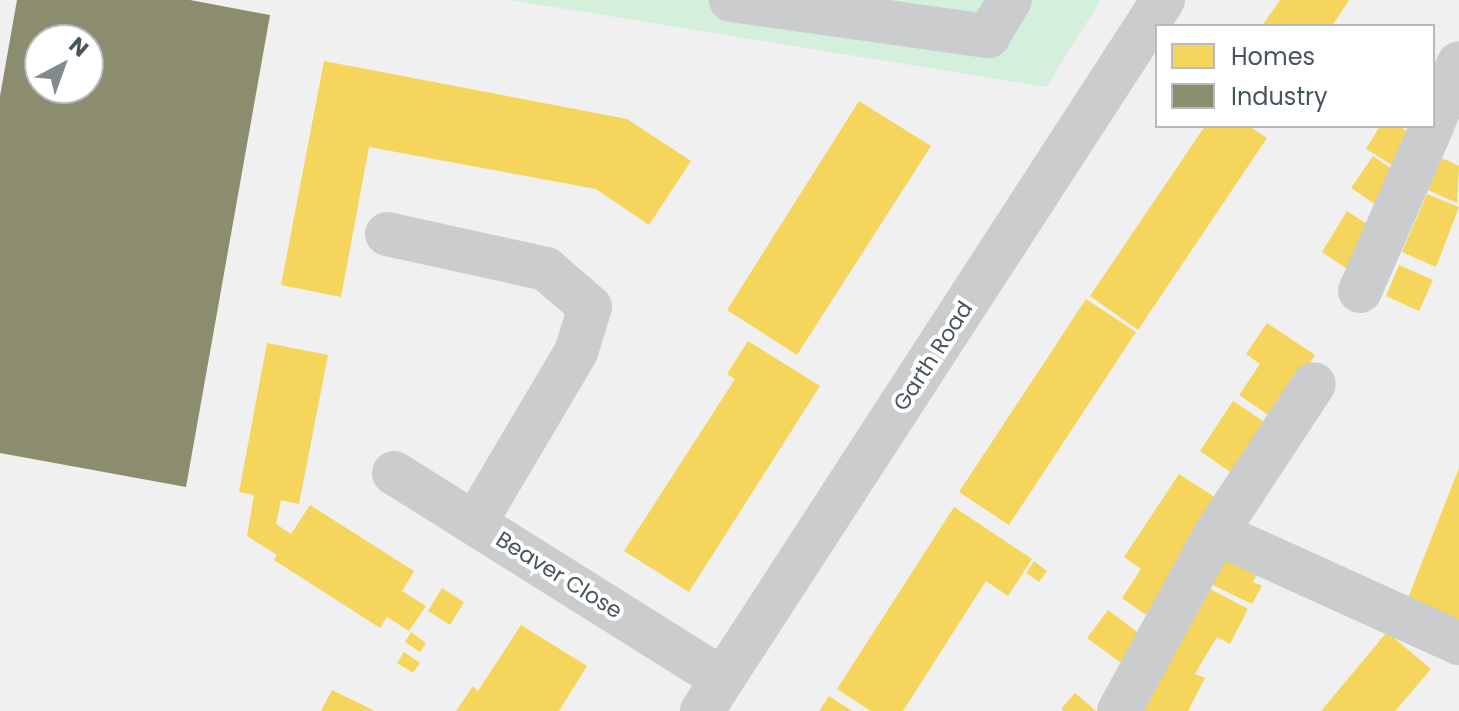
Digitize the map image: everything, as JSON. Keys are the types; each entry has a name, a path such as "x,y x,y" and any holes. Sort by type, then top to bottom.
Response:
{"street":[{"path":"731,0 988,36 1010,0"},
{"name":"Garth Road","path":"712,695 1163,0"},
{"path":"1435,118 1459,63"},
{"path":"1360,291 1431,128"},
{"path":"387,234 546,269 590,307 576,352 475,523"},
{"path":"1119,711 1216,533 1314,384"},
{"name":"Beaver Close","path":"394,473 475,523 712,695"},
{"path":"1216,533 1459,643"}],"green space":[{"path":"511,0 1101,0 1046,87"}],"building: Homes":[{"path":"1280,0 1349,0 1333,24 1263,24"},
{"path":"324,61 627,119 691,161 649,225 596,189 369,147 341,297 281,285"},
{"path":"859,101 931,146 797,355 727,310"},
{"path":"1204,128 1252,128 1267,138 1138,330 1090,296"},
{"path":"1379,128 1402,128 1422,141 1402,171 1366,149"},
{"path":"1373,156 1403,177 1382,209 1351,188"},
{"path":"1442,158 1459,166 1457,203 1428,190"},
{"path":"1427,194 1459,207 1436,267 1402,252"},
{"path":"1347,211 1373,228 1347,269 1322,252"},
{"path":"1399,265 1433,280 1419,311 1386,296"},
{"path":"1086,299 1136,332 1009,525 959,492"},
{"path":"1267,323 1315,355 1273,418 1239,395 1260,364 1246,354"},
{"path":"748,341 820,386 689,592 624,551 735,379 727,374"},
{"path":"267,343 328,355 299,504 281,500 276,524 291,534 310,505 414,571 402,591 426,606 409,631 387,617 380,628 274,560 277,555 247,536 254,495 239,492"},
{"path":"1233,401 1269,425 1236,476 1200,451"},
{"path":"1459,468 1459,622 1406,603"},
{"path":"1179,474 1221,501 1146,615 1122,598 1141,569 1124,557"},
{"path":"954,507 1032,559 1008,596 986,581 903,711 871,711 837,689"},
{"path":"1230,556 1259,569 1253,582 1262,586 1252,604 1200,579"},
{"path":"1034,561 1047,571 1039,582 1026,573"},
{"path":"1195,581 1248,609 1230,644 1217,637 1200,665 1195,674 1205,678 1188,711 1134,711"},
{"path":"442,588 464,602 450,625 428,611"},
{"path":"1108,610 1144,637 1124,665 1087,638"},
{"path":"521,625 587,666 559,711 456,711 473,686 478,691"},
{"path":"411,632 426,643 420,652 405,642"},
{"path":"1387,632 1431,669 1395,711 1321,711"},
{"path":"404,652 420,663 413,673 397,663"},
{"path":"332,690 375,711 321,711"},
{"path":"1075,693 1096,711 1061,709"},
{"path":"829,696 852,711 819,711"}],"building: Industry":[{"path":"17,0 190,0 270,15 186,487 0,453 0,96"}]}
